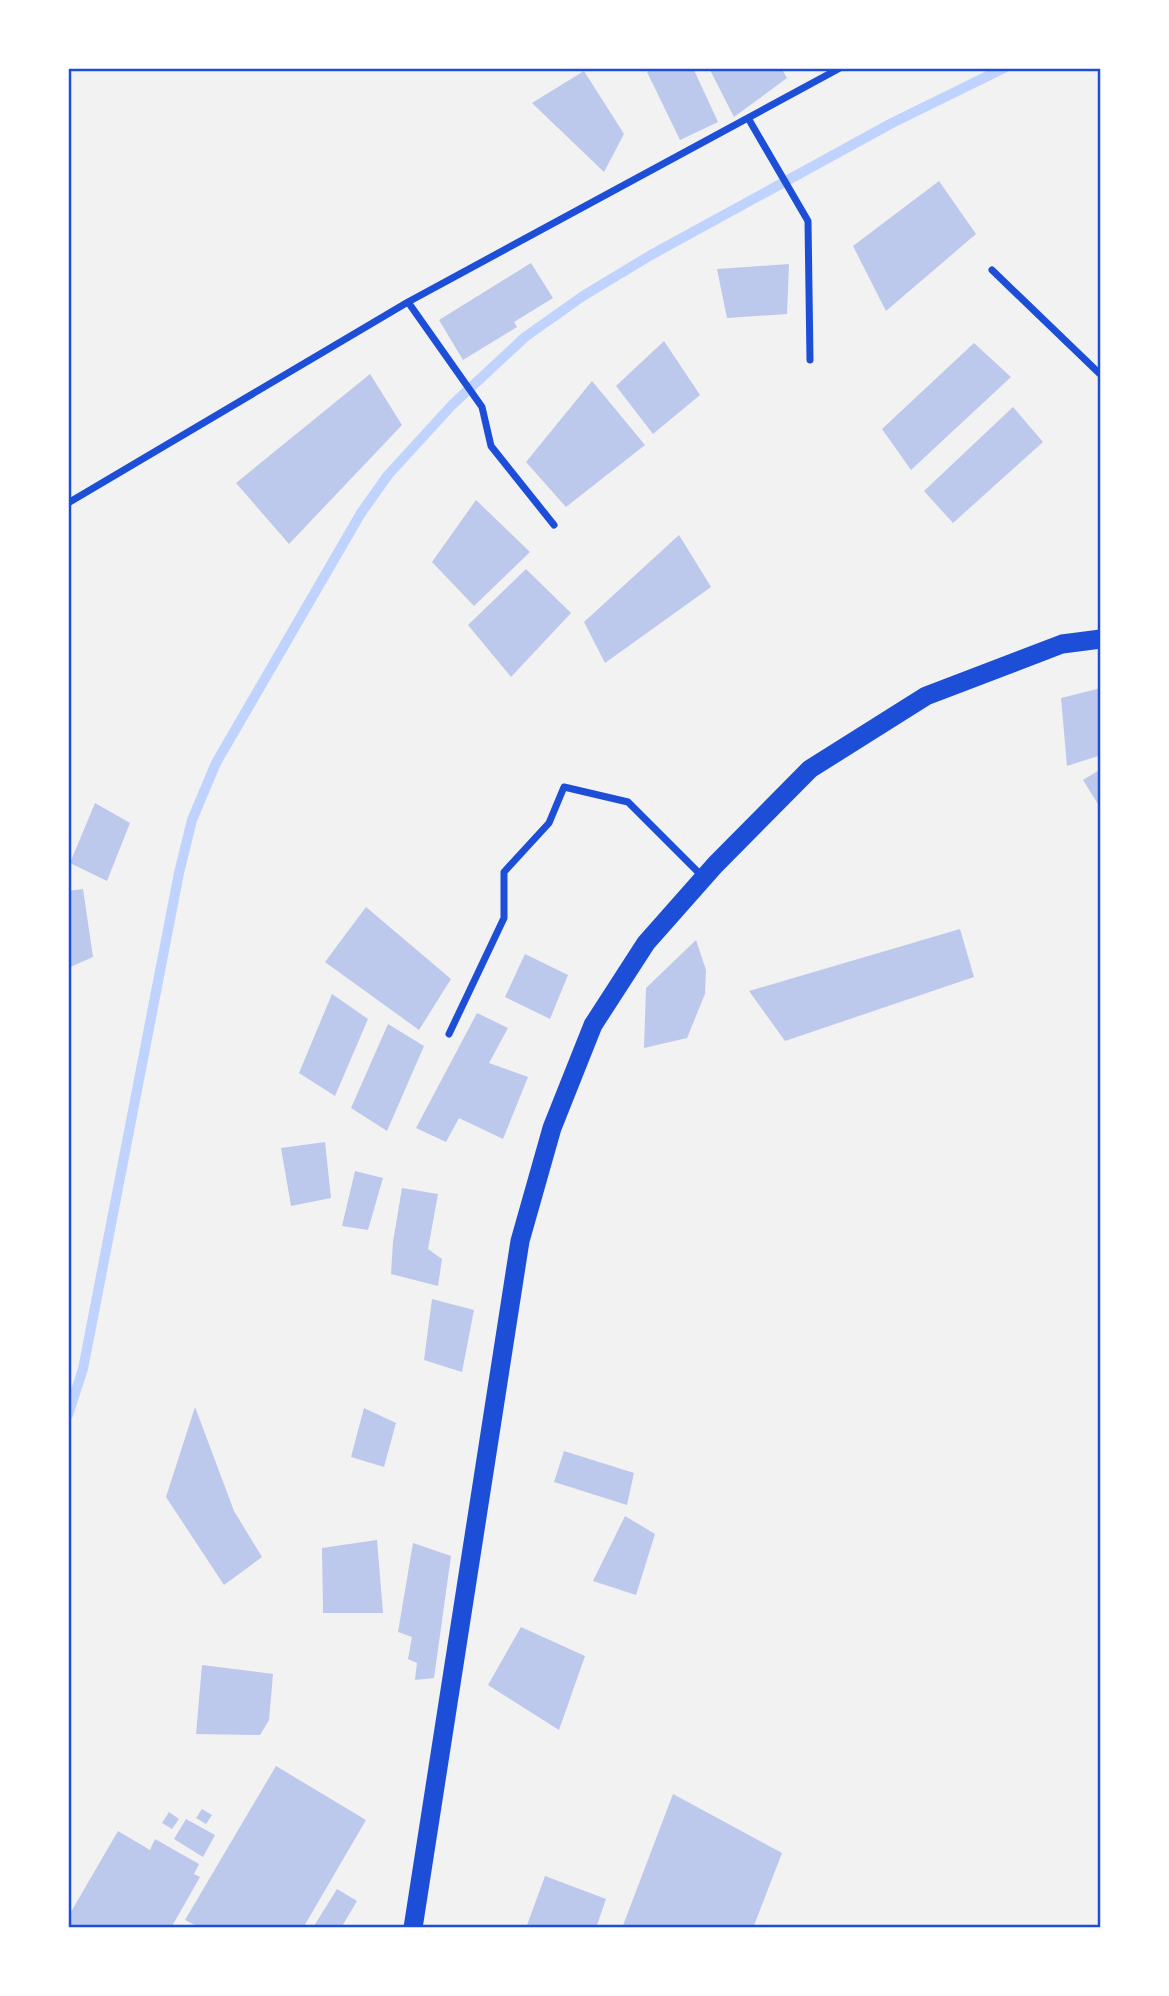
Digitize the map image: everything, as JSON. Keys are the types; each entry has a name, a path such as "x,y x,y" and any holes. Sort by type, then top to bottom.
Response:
{"highway":[{"path":"413,1928 520,1241 552,1128 593,1025 646,943 704,878 810,769 926,696 1062,644 1101,639"}],"street":[{"path":"68,503 408,302 840,68"},
{"path":"748,118 808,221 810,360"},
{"path":"992,270 1101,375"},
{"path":"408,302 482,407 491,446 554,525"},
{"path":"449,1034 504,918 504,872 549,823 564,787 628,802 704,878"}],"building":[{"path":"654,68 693,68 718,122 680,140 647,72"},
{"path":"709,68 781,68 787,78 734,117"},
{"path":"584,71 624,134 604,172 532,103"},
{"path":"939,181 976,234 886,311 853,246"},
{"path":"531,263 553,298 514,322 517,327 463,360 439,320"},
{"path":"789,264 787,314 727,318 717,269"},
{"path":"664,341 700,395 653,434 616,386"},
{"path":"974,343 1011,377 911,470 882,429"},
{"path":"370,374 402,425 289,544 236,483"},
{"path":"592,381 645,445 566,507 526,462"},
{"path":"1013,407 1043,442 953,523 924,491"},
{"path":"476,500 530,552 474,606 432,562"},
{"path":"679,535 711,587 605,663 584,622"},
{"path":"526,569 571,613 511,677 468,625"},
{"path":"1101,688 1101,755 1067,766 1061,698"},
{"path":"1101,769 1101,809 1083,780"},
{"path":"95,803 130,823 107,881 70,863"},
{"path":"83,889 93,957 68,968 68,891"},
{"path":"366,907 451,979 419,1030 325,962"},
{"path":"960,929 974,977 785,1041 749,991"},
{"path":"696,940 706,970 705,994 687,1038 644,1048 646,988"},
{"path":"525,954 568,975 550,1019 505,997"},
{"path":"332,994 368,1019 335,1096 299,1073"},
{"path":"477,1013 508,1028 489,1063 528,1077 503,1139 459,1118 446,1142 416,1128"},
{"path":"388,1024 424,1046 387,1131 351,1108"},
{"path":"325,1142 331,1198 291,1206 281,1148"},
{"path":"355,1171 383,1178 368,1230 342,1226"},
{"path":"402,1188 438,1194 428,1249 442,1259 438,1286 391,1274"},
{"path":"432,1299 474,1310 462,1372 424,1360"},
{"path":"195,1407 234,1511 262,1557 224,1585 166,1497"},
{"path":"364,1408 396,1423 384,1467 351,1457"},
{"path":"564,1451 634,1473 627,1505 554,1482"},
{"path":"625,1516 655,1534 636,1595 593,1581"},
{"path":"377,1540 383,1613 323,1613 322,1548"},
{"path":"413,1543 451,1556 434,1678 415,1680 417,1663 408,1659 412,1637 398,1632"},
{"path":"521,1627 585,1656 559,1730 488,1685"},
{"path":"202,1665 273,1674 269,1720 260,1735 196,1734"},
{"path":"276,1766 366,1820 303,1928 193,1928 195,1925 185,1920"},
{"path":"673,1794 782,1853 753,1928 622,1928"},
{"path":"202,1809 212,1815 206,1824 196,1818"},
{"path":"169,1812 179,1819 172,1829 162,1823"},
{"path":"186,1819 215,1835 203,1857 174,1839"},
{"path":"118,1831 150,1850 155,1839 199,1864 194,1874 200,1877 171,1928 68,1928 68,1917"},
{"path":"545,1876 606,1899 596,1928 526,1928"},
{"path":"337,1889 357,1901 341,1928 317,1928 314,1926"}],"waterway":[{"path":"68,1415 83,1369 179,873 192,820 216,763 361,513 388,475 452,405 525,337 583,296 651,255 892,123 1004,68"}]}
